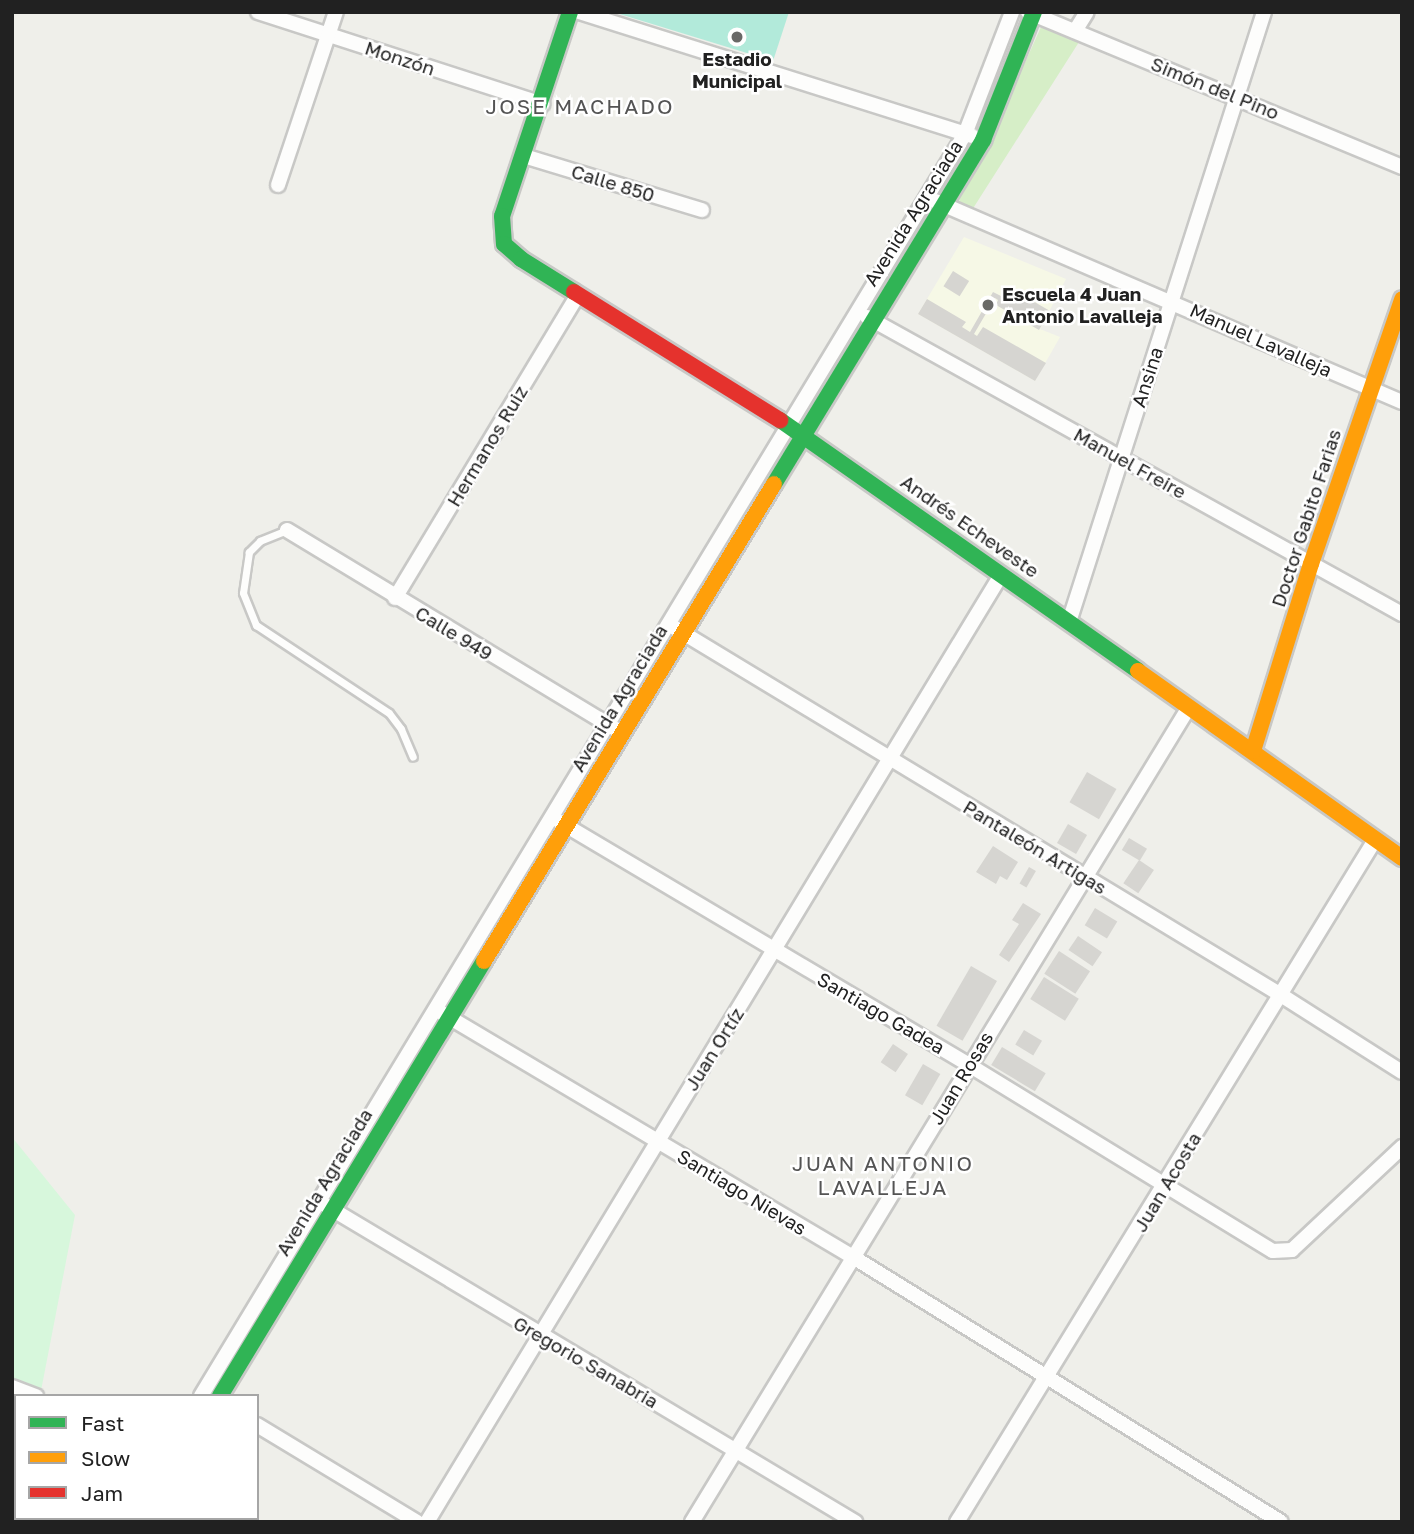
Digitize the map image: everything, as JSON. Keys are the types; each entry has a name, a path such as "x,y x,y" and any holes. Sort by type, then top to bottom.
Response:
{"street":[{"name":"Monzón","path":"258,12 542,104"},
{"path":"278,186 336,12"},
{"path":"524,156 570,12"},
{"path":"579,12 983,140"},
{"name":"Avenida Agraciada","path":"442,1013 550,816 965,134 1012,12"},
{"path":"1075,32 1087,12"},
{"name":"Ansina","path":"1069,622 1264,12"},
{"name":"Avenida Agraciada","path":"206,1394 442,1013 565,825 983,140 1032,13"},
{"name":"Simón del Pino","path":"1032,13 1402,167"},
{"name":"Calle 850","path":"524,156 702,210"},
{"name":"Andrés Echeveste","path":"524,156 502,216 504,244 521,259 805,435 1402,858"},
{"name":"Manuel Lavalleja","path":"928,196 943,205 1172,300 1402,402"},
{"name":"Hermanos Ruiz","path":"395,598 578,295"},
{"name":"Doctor Gabito Farias","path":"1253,751 1311,564 1402,299"},
{"name":"Manuel Freire","path":"858,312 1402,614"},
{"name":"Calle 949","path":"287,530 395,598 622,733"},
{"name":"Juan Ortíz","path":"427,1522 1001,575"},
{"name":"Pantaleón Artigas","path":"668,624 1281,995 1402,1072"},
{"name":"Juan Rosas","path":"692,1522 1189,707"},
{"name":"Santiago Gadea","path":"550,816 969,1065 1273,1251 1284,1253 1304,1241 1402,1147"},
{"name":"Juan Acosta","path":"957,1522 1375,841"},
{"name":"Santiago Nievas","path":"442,1013 853,1257 1281,1522"},
{"name":"Avenida Agraciada","path":"221,1394 325,1205"},
{"name":"Gregorio Sanabria","path":"325,1205 855,1522"},
{"path":"12,1387 31,1394"},
{"path":"259,1426 417,1522"}],"lane":[{"path":"287,530 260,541 249,552 243,593 256,625 389,713 401,729 413,757"}],"shaded area":[{"name":"Escuela 4 Juan Antonio Lavalleja","path":"964,237 1066,279 1040,329 1060,337 1035,381 918,314"}],"green space":[{"name":"Estadio Municipal","path":"613,12 789,12 773,61"},
{"path":"1041,27 1079,42 972,210 960,203 959,197 986,149"},
{"path":"12,1137 75,1215 40,1394 14,1394 15,1522 12,1522"}],"building":[{"path":"953,271 969,281 960,296 943,286"},
{"path":"1007,286 1050,311 1039,330 996,305 998,300 995,298 974,334 977,336 983,327 1046,363 1035,381 918,314 927,299 966,322 962,327 970,332 993,292 1001,296"},
{"path":"1087,772 1116,789 1099,819 1070,802"},
{"path":"1068,824 1087,835 1076,854 1057,843"},
{"path":"1129,838 1147,849 1140,861 1122,850"},
{"path":"993,846 1018,862 1007,880 1000,876 996,884 976,872"},
{"path":"1139,860 1154,870 1138,893 1123,883"},
{"path":"1029,867 1036,871 1026,887 1020,883"},
{"path":"1023,903 1041,914 1009,962 999,955 1019,924 1012,920"},
{"path":"1095,908 1117,921 1107,939 1085,925"},
{"path":"1078,936 1102,952 1093,966 1068,950"},
{"path":"1059,951 1090,971 1075,994 1044,974"},
{"path":"971,966 997,981 962,1041 936,1026"},
{"path":"1044,977 1079,999 1065,1021 1030,999"},
{"path":"1024,1030 1042,1041 1033,1055 1015,1045"},
{"path":"893,1044 908,1054 896,1072 881,1062"},
{"path":"1002,1047 1046,1073 1035,1091 991,1065"},
{"path":"923,1064 940,1074 922,1105 905,1095"}],"traffic: fast":[{"path":"570,12 502,216 504,244 521,259 574,292"},
{"path":"774,484 983,140 1034,12"},
{"path":"780,420 1138,671"},
{"path":"221,1394 484,961"}],"traffic: slow":[{"path":"1253,751 1311,564 1402,299"},
{"path":"484,961 774,484"},
{"path":"1138,671 1402,858"}],"traffic: jam":[{"path":"574,292 780,420"}],"place":[{"name":"Estadio Municipal","path":"737,37"},
{"name":"Escuela 4 Juan Antonio Lavalleja","path":"988,305"}],"district":[{"name":"JOSE MACHADO","path":"580,106"},
{"name":"JUAN ANTONIO LAVALLEJA","path":"883,1175"}]}
